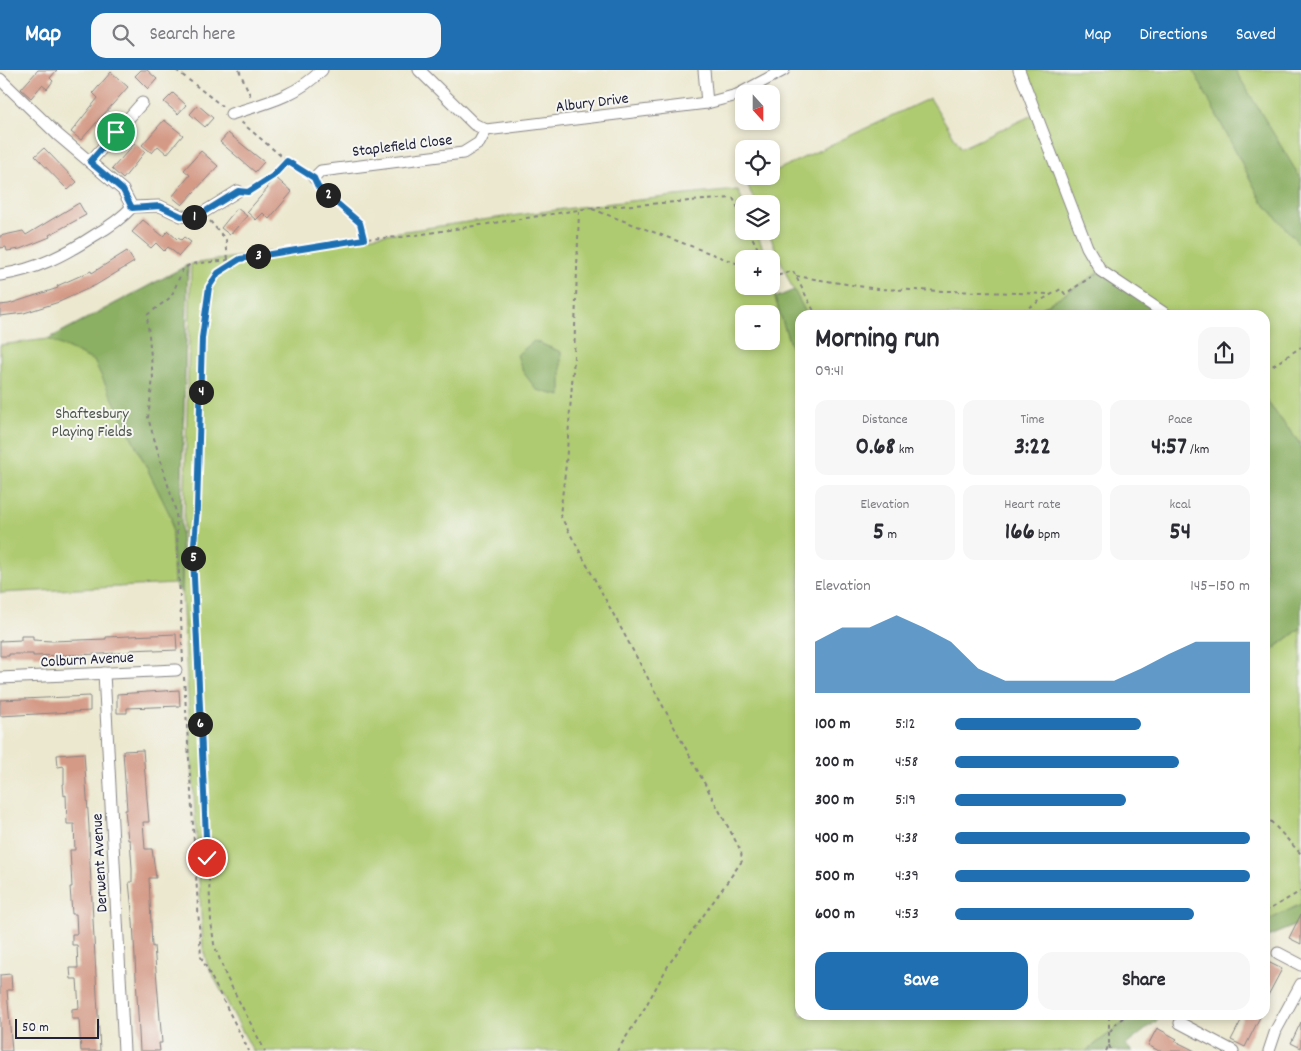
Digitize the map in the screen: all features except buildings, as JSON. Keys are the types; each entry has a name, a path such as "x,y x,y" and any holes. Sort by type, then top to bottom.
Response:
{"street":[{"path":"9,70 0,79 58,135 123,190 132,208"},
{"path":"231,114 286,96 312,80 322,70"},
{"path":"418,70 474,124 486,130"},
{"path":"704,70 707,103"},
{"name":"Albury Drive","path":"486,130 707,103 737,95 784,70"},
{"path":"1019,70 1087,248 1101,271 1160,310"},
{"path":"90,162 142,103"},
{"name":"Staplefield Close","path":"314,178 322,171 463,153 478,143 486,130"},
{"path":"0,274 40,266 71,251 122,218 132,208 160,206 181,216 196,217 238,191"},
{"name":"Colburn Avenue","path":"0,678 176,670"},
{"name":"Derwent Avenue","path":"104,673 124,1051"},
{"path":"1278,953 1301,965"},
{"path":"1269,1051 1276,1030 1301,984"},
{"path":"1180,1023 1233,1051"}],"path":[{"path":"239,70 255,106"},
{"path":"238,191 248,192 273,176 287,161 314,178 318,187 360,223 364,239"},
{"path":"250,1051 201,957 179,597 176,512 148,418 153,378 147,315 171,297 183,269 191,264 240,259 364,239 403,237 591,208 733,198 735,202"},
{"path":"591,208 735,263"},
{"path":"579,210 574,357 560,515 741,851 742,861 669,964 643,1010 616,1051"},
{"path":"208,219 226,240 228,260"},
{"path":"240,259 218,273 209,287 202,338 197,508 193,556 201,743 211,921 214,944 226,976 265,1051"},
{"path":"780,274 793,271 813,310"},
{"path":"1024,310 1061,289 1065,294 1101,271"},
{"path":"796,276 877,290 1052,294"},
{"path":"1270,366 1301,347"},
{"path":"1270,820 1301,854"},
{"path":"1270,909 1301,891"},
{"path":"1109,1020 1109,1045 1111,1051"},
{"path":"1109,1034 1114,1024 1119,1020"},
{"path":"1106,1051 1109,1045"}],"green space":[{"path":"1026,70 1301,70 1301,445 1270,405 1270,310 1160,310 1101,271 1039,310 804,310 780,259 780,250 776,250 772,240 780,240 780,195 752,195 747,185 780,185 780,169 930,98 961,148 1035,114"},
{"path":"1193,70 1235,70 1301,179 1301,246 1261,200"},
{"path":"738,190 740,195 735,195 735,240 760,240 763,250 735,250 735,295 775,295 777,305 735,305 735,350 780,350 780,313 795,354 795,1020 1127,1020 1086,1051 253,1051 207,964 203,947 182,594 191,264 532,213"},
{"name":"Shaftesbury Playing Fields","path":"188,265 181,510 175,584 0,593 0,345 48,339"},
{"path":"188,265 181,510 182,594 174,583 171,517 94,361 48,339"},
{"path":"1101,271 1160,310 1039,310"},
{"path":"794,290 804,310 795,310 795,354 780,313 780,305 777,305 775,298"},
{"path":"534,341 561,352 561,396 537,390 523,372 517,355"},
{"path":"1270,405 1301,445 1301,628 1272,650 1270,647"},
{"path":"1301,628 1301,904 1270,920 1270,652"},
{"path":"1301,904 1301,923 1270,936 1270,920"},
{"path":"1127,1020 1158,1020 1126,1045 1132,1051 1086,1051"}],"route":[{"path":"116,132 90,162 123,190 132,208 160,206 181,216 196,217 238,191 248,192 273,176 287,161 314,178 318,187 360,223 364,239 240,259 218,273 209,287 202,338 197,508 193,556 207,858"}]}
